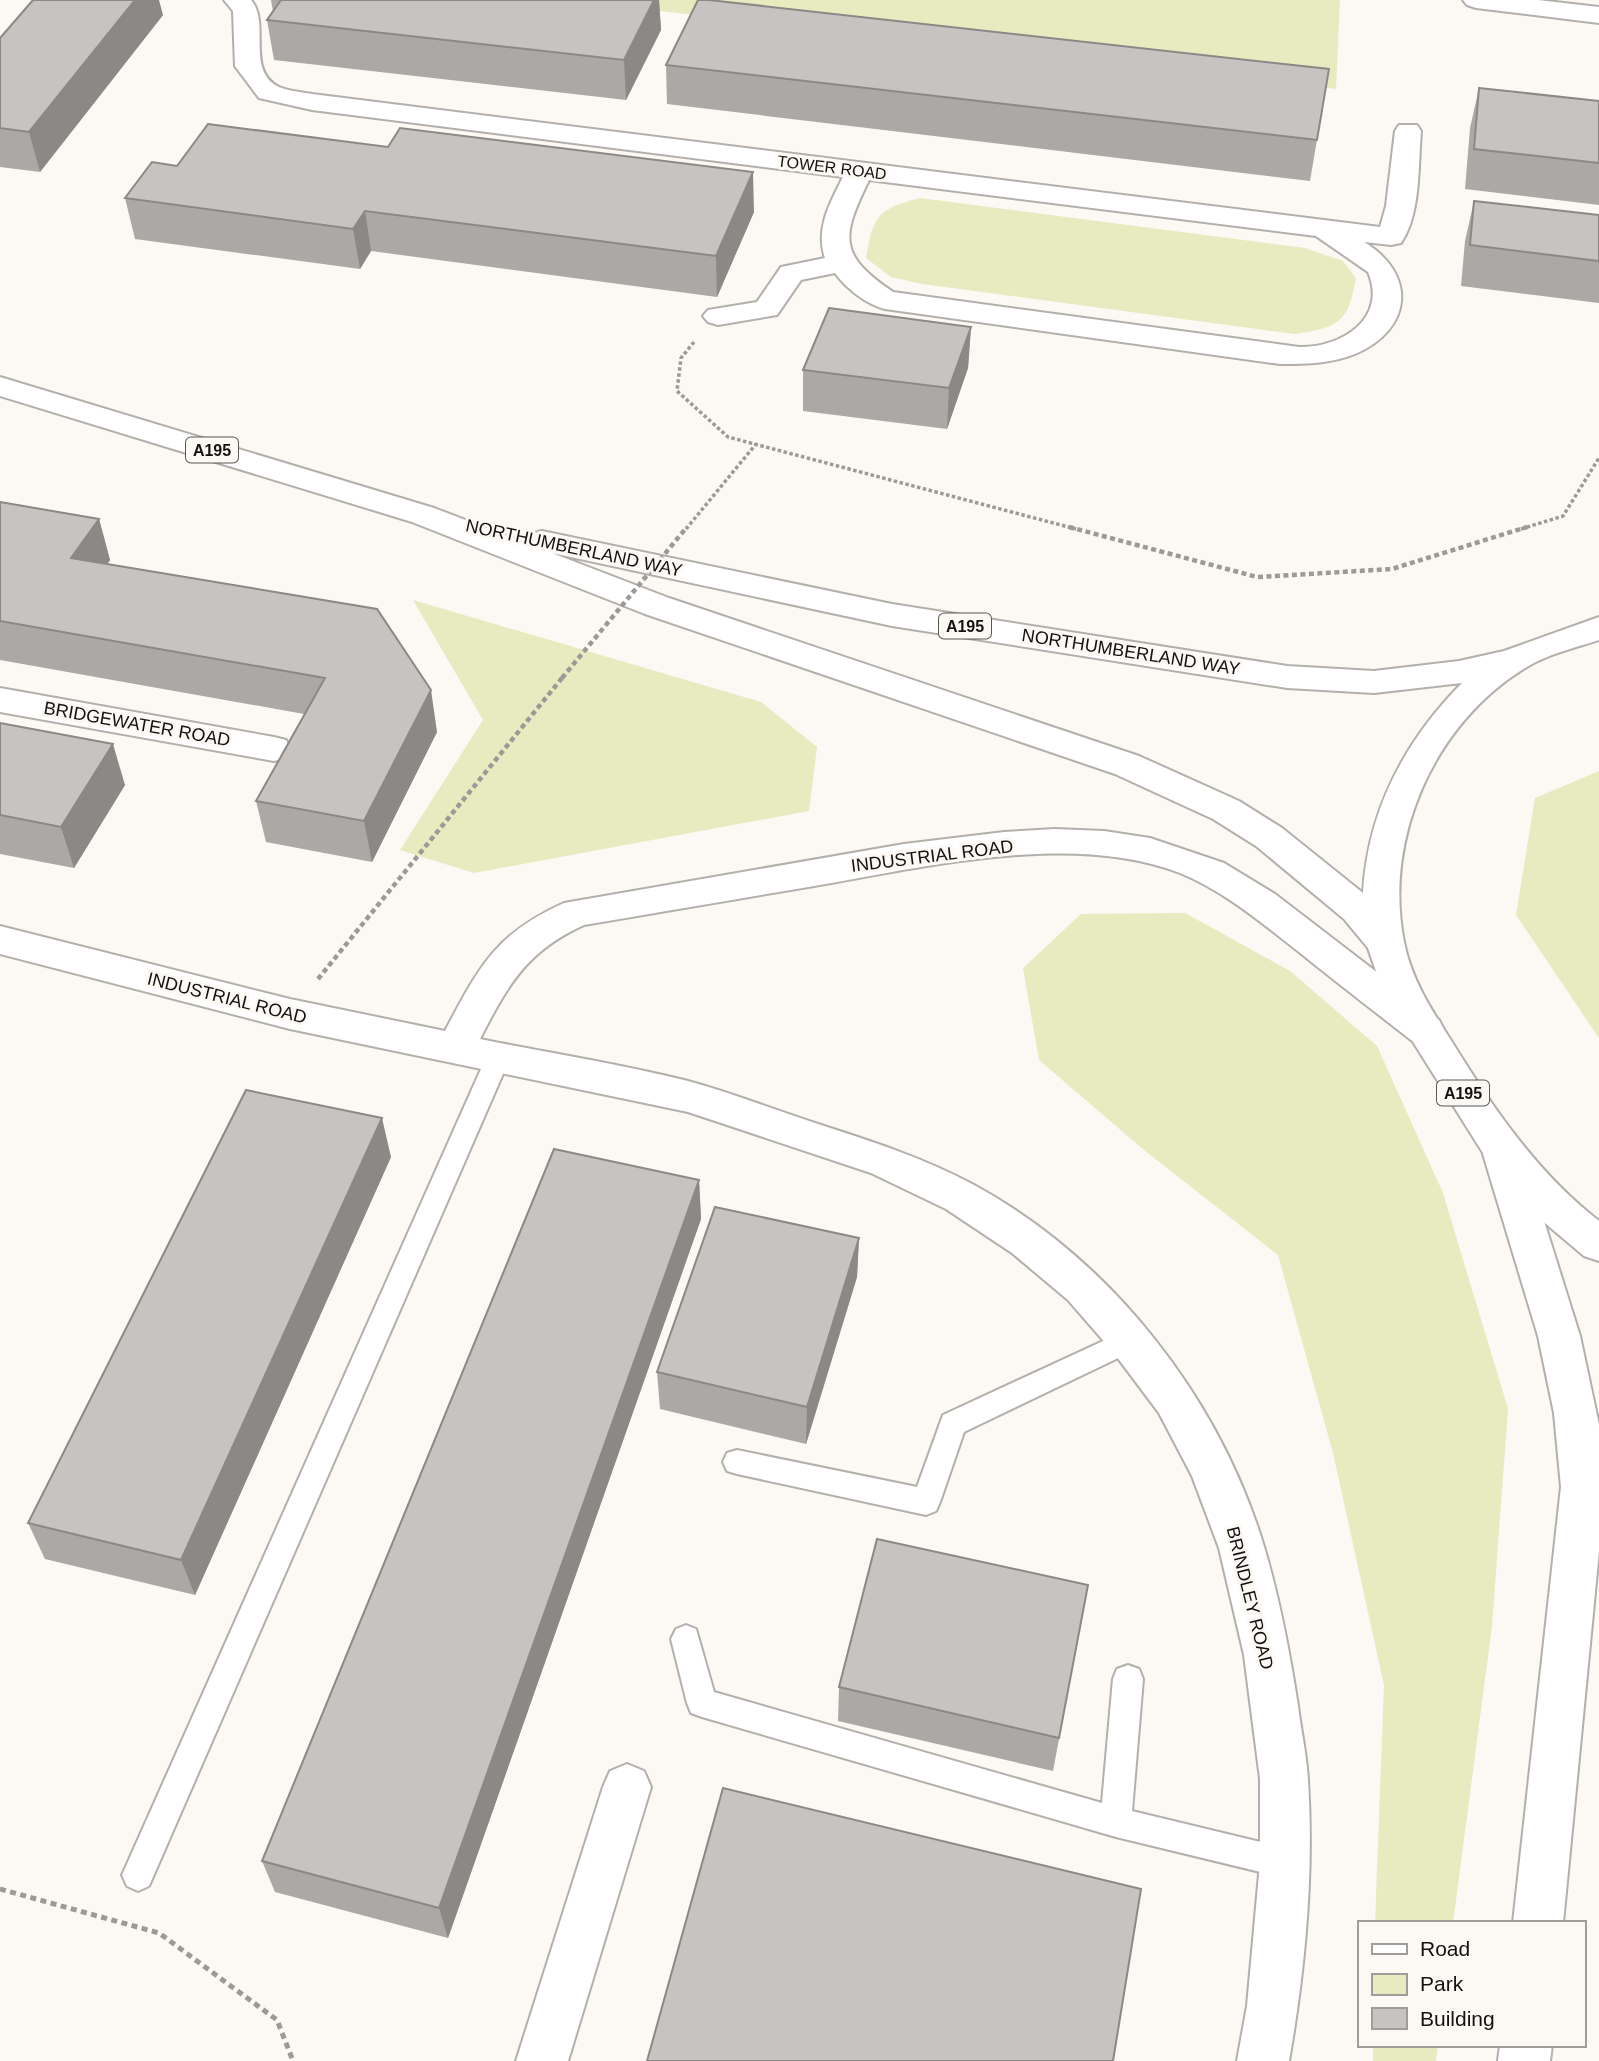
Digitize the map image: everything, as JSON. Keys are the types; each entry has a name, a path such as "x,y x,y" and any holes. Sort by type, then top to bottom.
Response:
{"main road":[{"name":"TOWER ROAD","path":"237,0 246,10 248,66 268,92 312,102 1391,237 1400,206 1408,131"},
{"path":"1476,0 1599,15"},
{"path":"860,170 841,207 833,235 840,264 857,282 885,300 1280,355 1318,355 1356,342 1375,329 1387,312 1388,290 1381,269 1367,256 1318,228"},
{"path":"718,316 767,309 791,273 840,264"},
{"name":"NORTHUMBERLAND WAY","path":"0,386 423,515 657,606 1114,761 1175,785 1226,810 1269,837 1357,909 1385,943"},
{"name":"NORTHUMBERLAND WAY","path":"423,515 892,615 1287,677 1374,682 1459,672 1513,660"},
{"name":"A195","path":"1599,628 1513,660 1477,687 1446,719 1417,758 1395,810 1381,861 1380,902 1385,943 1401,985 1425,1030 1503,1154 1542,1196 1599,1244"},
{"name":"BRIDGEWATER ROAD","path":"0,700 274,749"},
{"name":"INDUSTRIAL ROAD","path":"455,1050 499,968 519,943 545,925 577,913 900,858 1064,843 1117,845 1156,852 1218,877 1271,911 1425,1030"},
{"name":"INDUSTRIAL ROAD","path":"0,940 290,1014 498,1060 689,1097 885,1162"},
{"path":"1503,1154 1559,1336 1576,1413 1583,1487 1538,1921"},
{"name":"BRINDLEY ROAD","path":"885,1162 960,1197 1027,1241 1083,1288 1129,1340 1174,1400 1212,1470 1242,1548 1269,1668 1284,1779 1285,1863 1273,2006 1264,2061"},
{"path":"542,2061 627,1787"}],"lane":[{"path":"138,1875 498,1060"},
{"path":"737,1462 926,1502 953,1424 1129,1340"},
{"path":"685,1639 702,1703 1116,1822 1285,1863"},
{"path":"1116,1822 1128,1679"}],"path":[{"path":"718,316 681,358 677,391 728,437 1257,577 1392,569 1563,516 1599,458"},
{"path":"290,1014 756,444"},
{"path":"0,1889 159,1933 277,2020 293,2061"}],"green space":[{"path":"565,0 1340,0 1336,89"},
{"path":"920,198 1305,248 1343,261 1356,278 1353,293 1345,314 1332,325 1295,334 922,284 891,277 866,258 871,232 886,210"},
{"path":"413,600 761,702 817,747 809,811 474,873 400,850 483,720"},
{"path":"1599,771 1599,1038 1516,915 1535,798"},
{"path":"1185,913 1290,971 1377,1046 1443,1193 1508,1409 1492,1626 1453,1921 1375,1921 1384,1685 1333,1453 1278,1255 1144,1150 1039,1060 1023,968 1081,914"},
{"path":"1373,2047 1438,2047 1436,2061 1373,2061"}],"building":[{"path":"33,0 135,0 29,132 0,128 0,38"},
{"path":"281,0 654,0 624,60 267,20"},
{"path":"698,0 1329,69 1317,140 666,65"},
{"path":"1479,88 1599,101 1599,163 1474,149"},
{"path":"208,124 388,147 400,128 753,172 716,256 365,211 353,229 125,198 152,162 177,166"},
{"path":"1474,201 1599,215 1599,261 1470,245"},
{"path":"829,308 971,327 949,388 803,370"},
{"path":"0,502 99,519 71,558 377,609 431,690 364,821 256,801 325,678 0,621"},
{"path":"0,723 113,744 61,827 0,815"},
{"path":"246,1090 382,1118 181,1560 28,1523"},
{"path":"554,1149 699,1180 439,1908 262,1861"},
{"path":"715,1207 859,1238 807,1407 657,1372"},
{"path":"877,1539 1088,1585 1059,1738 839,1687"},
{"path":"723,1788 1141,1889 1113,2061 647,2061"}]}
